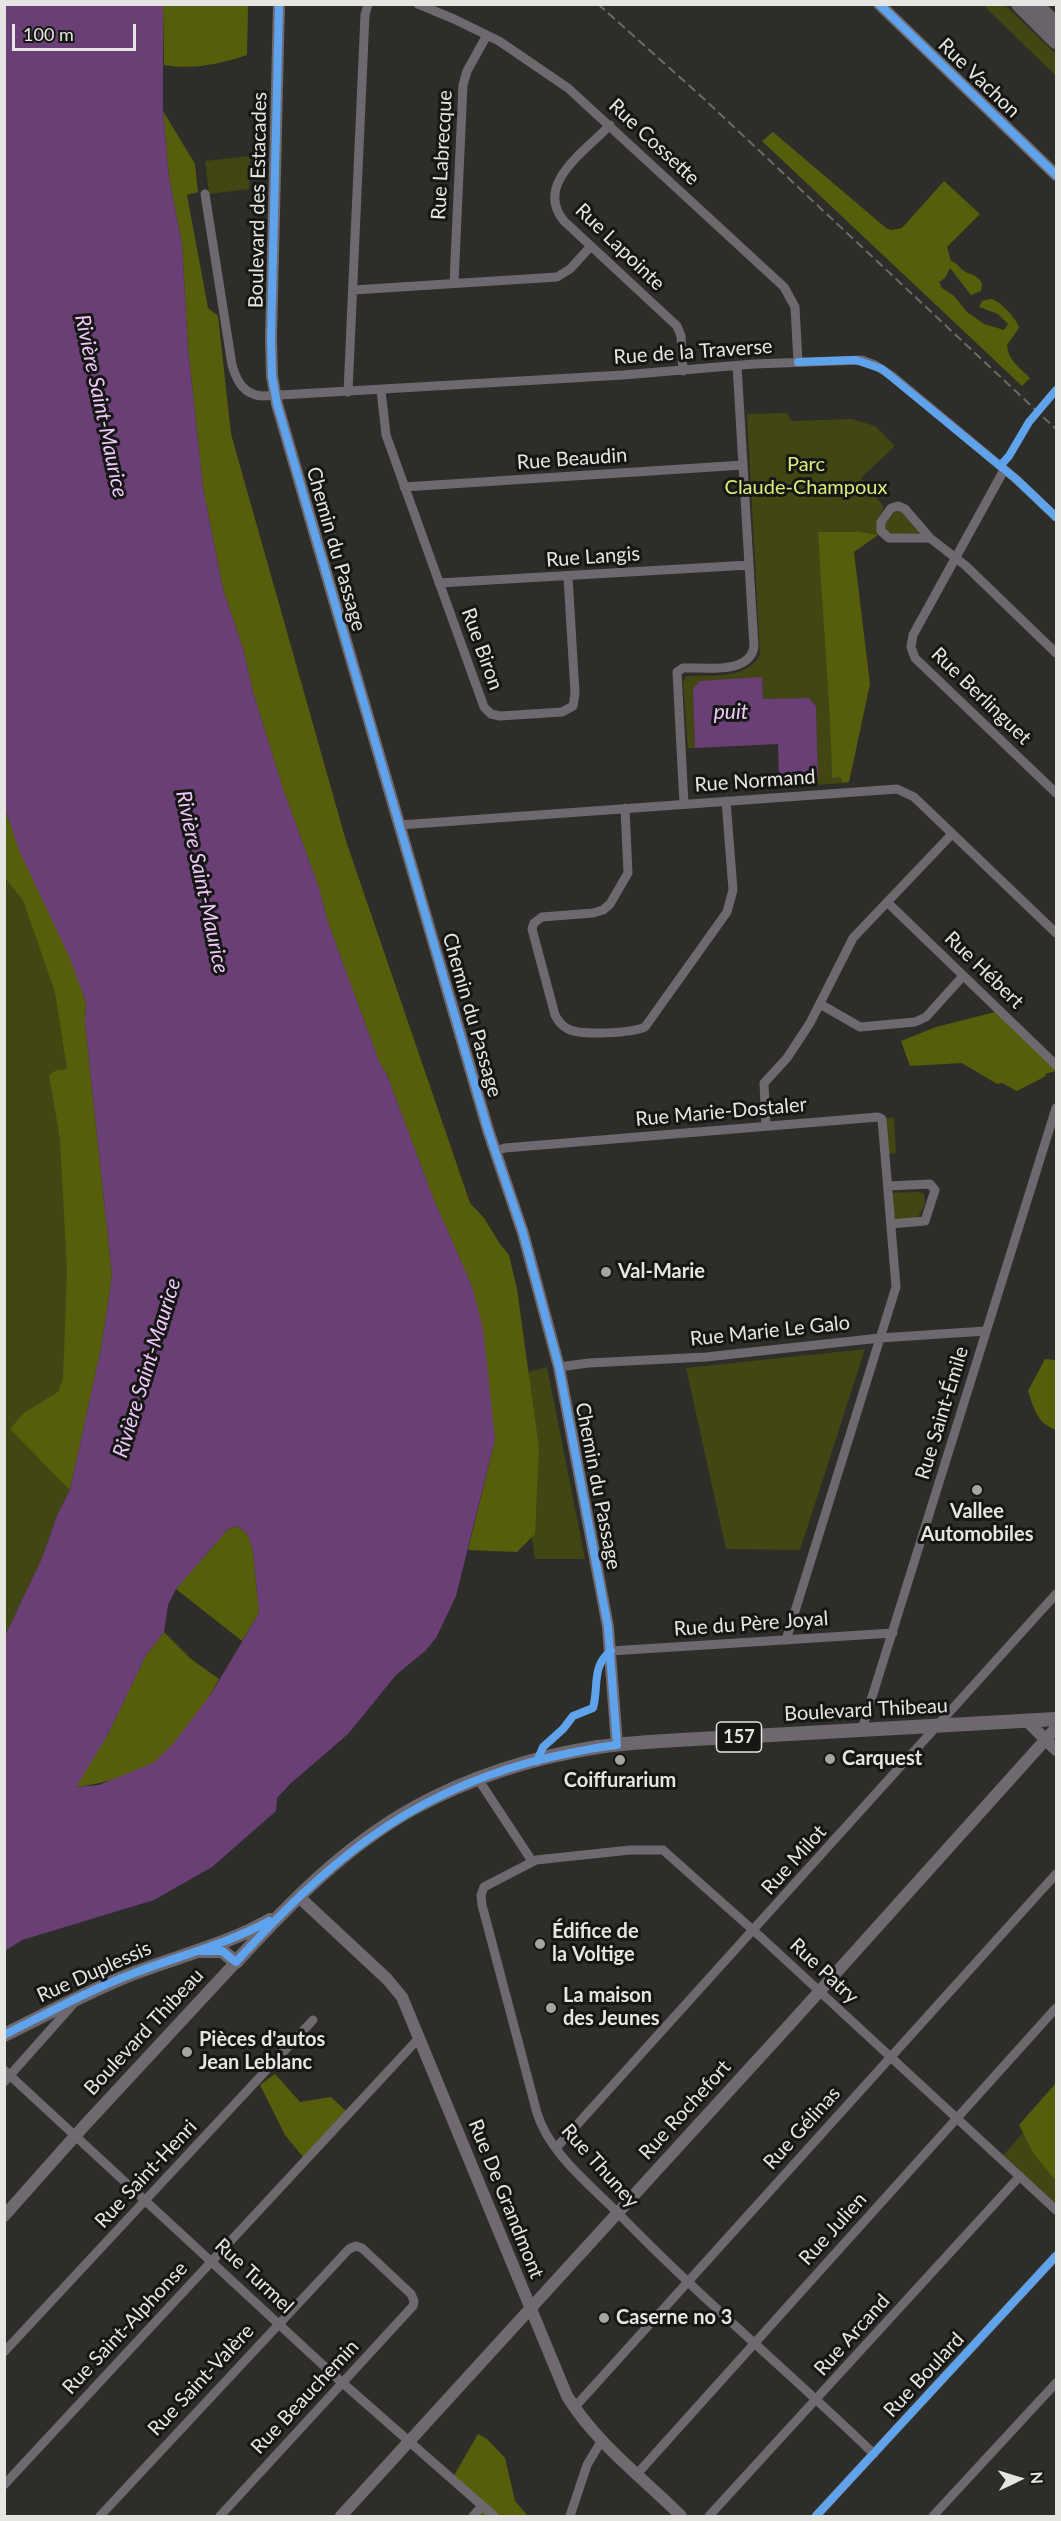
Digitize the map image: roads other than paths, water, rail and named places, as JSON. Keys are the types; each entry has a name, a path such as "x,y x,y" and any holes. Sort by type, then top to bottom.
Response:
{"highway":[{"path":"1019,4 1056,41"},
{"path":"1035,4 1056,25"}],"main road":[{"name":"Boulevard Thibeau","path":"236,1962 298,1896 344,1856 392,1822 444,1793 478,1779 555,1756 617,1746 862,1729 1056,1719"},
{"name":"Rue Duplessis","path":"4,2035 137,1972 201,1951 245,1933 280,1915"},
{"name":"Rue Duplessis","path":"201,1951 222,1951 236,1962"}],"street":[{"name":"Boulevard des Estacades","path":"276,395 271,338 279,4"},
{"path":"348,392 365,15 368,4"},
{"name":"Rue Cossette","path":"418,4 487,35 552,75 610,125 787,291 795,312 798,362"},
{"name":"Rue Vachon","path":"879,4 1056,175"},
{"name":"Rue Labrecque","path":"454,283 463,85 470,64 487,35"},
{"name":"Rue Lapointe","path":"610,125 563,173 554,192 554,202 559,214 679,328 682,371"},
{"path":"205,194 235,373 243,388 251,394 276,395"},
{"path":"353,290 557,277 567,272 591,246"},
{"name":"Rue de la Traverse","path":"276,395 856,360 875,365 892,376 1056,517"},
{"path":"684,804 676,674 683,668 738,666 751,658 754,647 737,366"},
{"name":"Rue Biron","path":"381,390 385,434 484,707 491,714 500,716 562,712 569,710 574,704 576,693 568,577"},
{"name":"Chemin du Passage","path":"276,395 495,1151 523,1233 559,1367 611,1651 617,1746"},
{"name":"Rue Beaudin","path":"404,487 743,465"},
{"path":"956,558 1004,470"},
{"path":"930,538 888,538 881,531 881,522 890,509 902,507 930,538 956,558 1056,653"},
{"name":"Rue Berlinguet","path":"956,558 913,635 911,647 915,658 1056,793"},
{"name":"Rue Langis","path":"439,583 749,565"},
{"name":"Rue Normand","path":"400,825 897,789 914,797 1056,933"},
{"path":"625,808 629,869 624,883 610,904 603,910 593,913 542,917 534,923 532,929 557,1018 564,1027 575,1032 633,1031 648,1025 727,912 733,890 726,801"},
{"path":"766,1126 764,1083 790,1054 820,1004 853,938 952,834"},
{"name":"Rue Hébert","path":"887,902 1056,1065"},
{"path":"820,1004 860,1027 915,1022 926,1017 963,976"},
{"name":"Rue Saint-Émile","path":"862,1729 1056,1108"},
{"name":"Rue Marie-Dostaler","path":"495,1151 505,1148 766,1126 880,1117 882,1120 896,1287 786,1640"},
{"path":"888,1186 930,1184 935,1190 925,1221 891,1224"},
{"name":"Rue Marie Le Galo","path":"559,1367 589,1363 706,1357 880,1338 986,1331"},
{"name":"Rue Milot","path":"556,2148 754,1931 1056,1593"},
{"name":"Rue du Père Joyal","path":"611,1651 893,1633"},
{"path":"1027,1721 1056,1750"},
{"name":"Rue Rochefort","path":"341,2517 1056,1728"},
{"path":"478,1779 532,1861"},
{"name":"Rue Patry","path":"532,1861 660,1849 668,1853 1056,2210"},
{"name":"Rue Thuney","path":"532,1861 488,1883 482,1889 481,1898 538,2117 545,2134 618,2213 687,2282 874,2454"},
{"name":"Rue Gélinas","path":"574,2408 1056,1874"},
{"name":"Rue De Grandmont","path":"298,1896 392,1984 407,2007 530,2309 574,2408 602,2440 681,2517"},
{"name":"Boulevard Thibeau","path":"4,2216 236,1962"},
{"path":"6,2076 78,1998"},
{"name":"Rue Julien","path":"637,2474 1056,2008"},
{"name":"Rue Saint-Henri","path":"4,2352 313,2020"},
{"name":"Rue Saint-Alphonse","path":"4,2485 419,2037"},
{"name":"Rue Turmel","path":"6,2076 146,2200 343,2383 494,2517"},
{"name":"Rue Arcand","path":"708,2517 1020,2176"},
{"name":"Rue Saint-Valère","path":"100,2517 349,2249 356,2246 364,2250 404,2287 414,2301"},
{"name":"Rue Boulard","path":"816,2517 1056,2256"},
{"name":"Rue Beauchemin","path":"220,2517 412,2308 414,2301"},
{"path":"933,2517 1056,2383"},
{"path":"570,2517 587,2465 602,2440"},
{"path":"473,2517 482,2506"}],"water":[{"name":"Rivière Saint-Maurice","path":"4,5 163,5 163,111 169,177 182,245 188,348 203,488 223,589 244,652 253,692 283,789 319,888 327,920 433,1198 472,1286 483,1329 495,1439 456,1596 436,1638 425,1651 396,1675 348,1734 277,1798 276,1811 212,1867 154,1900 22,1940 5,1951 5,1636 42,1558 58,1513 70,1490 102,1344 112,1275 85,1023 86,1002 69,956 19,850 5,808","holes":["238,1526 248,1535 253,1550 259,1613 211,1694 173,1744 153,1763 99,1785 76,1787 107,1736 146,1655 164,1632 168,1605 176,1589 228,1529"]},
{"name":"puit","path":"762,677 763,699 809,698 816,706 818,778 779,781 778,744 695,748 693,689 700,681"}],"railway":[{"path":"598,4 703,98 1056,429"}],"place":[{"name":"Val-Marie","path":"606,1272"},
{"name":"Vallee Automobiles","path":"977,1490"},
{"name":"Carquest","path":"830,1759"},
{"name":"Coiffurarium","path":"620,1760"},
{"name":"Édifice de la Voltige","path":"540,1944"},
{"name":"La maison des Jeunes","path":"551,2008"},
{"name":"Pièces d'autos Jean Leblanc","path":"187,2052"},
{"name":"Caserne no 3","path":"604,2318"}],"park label":[{"name":"Parc Claude-Champoux","path":"806,476"}]}
